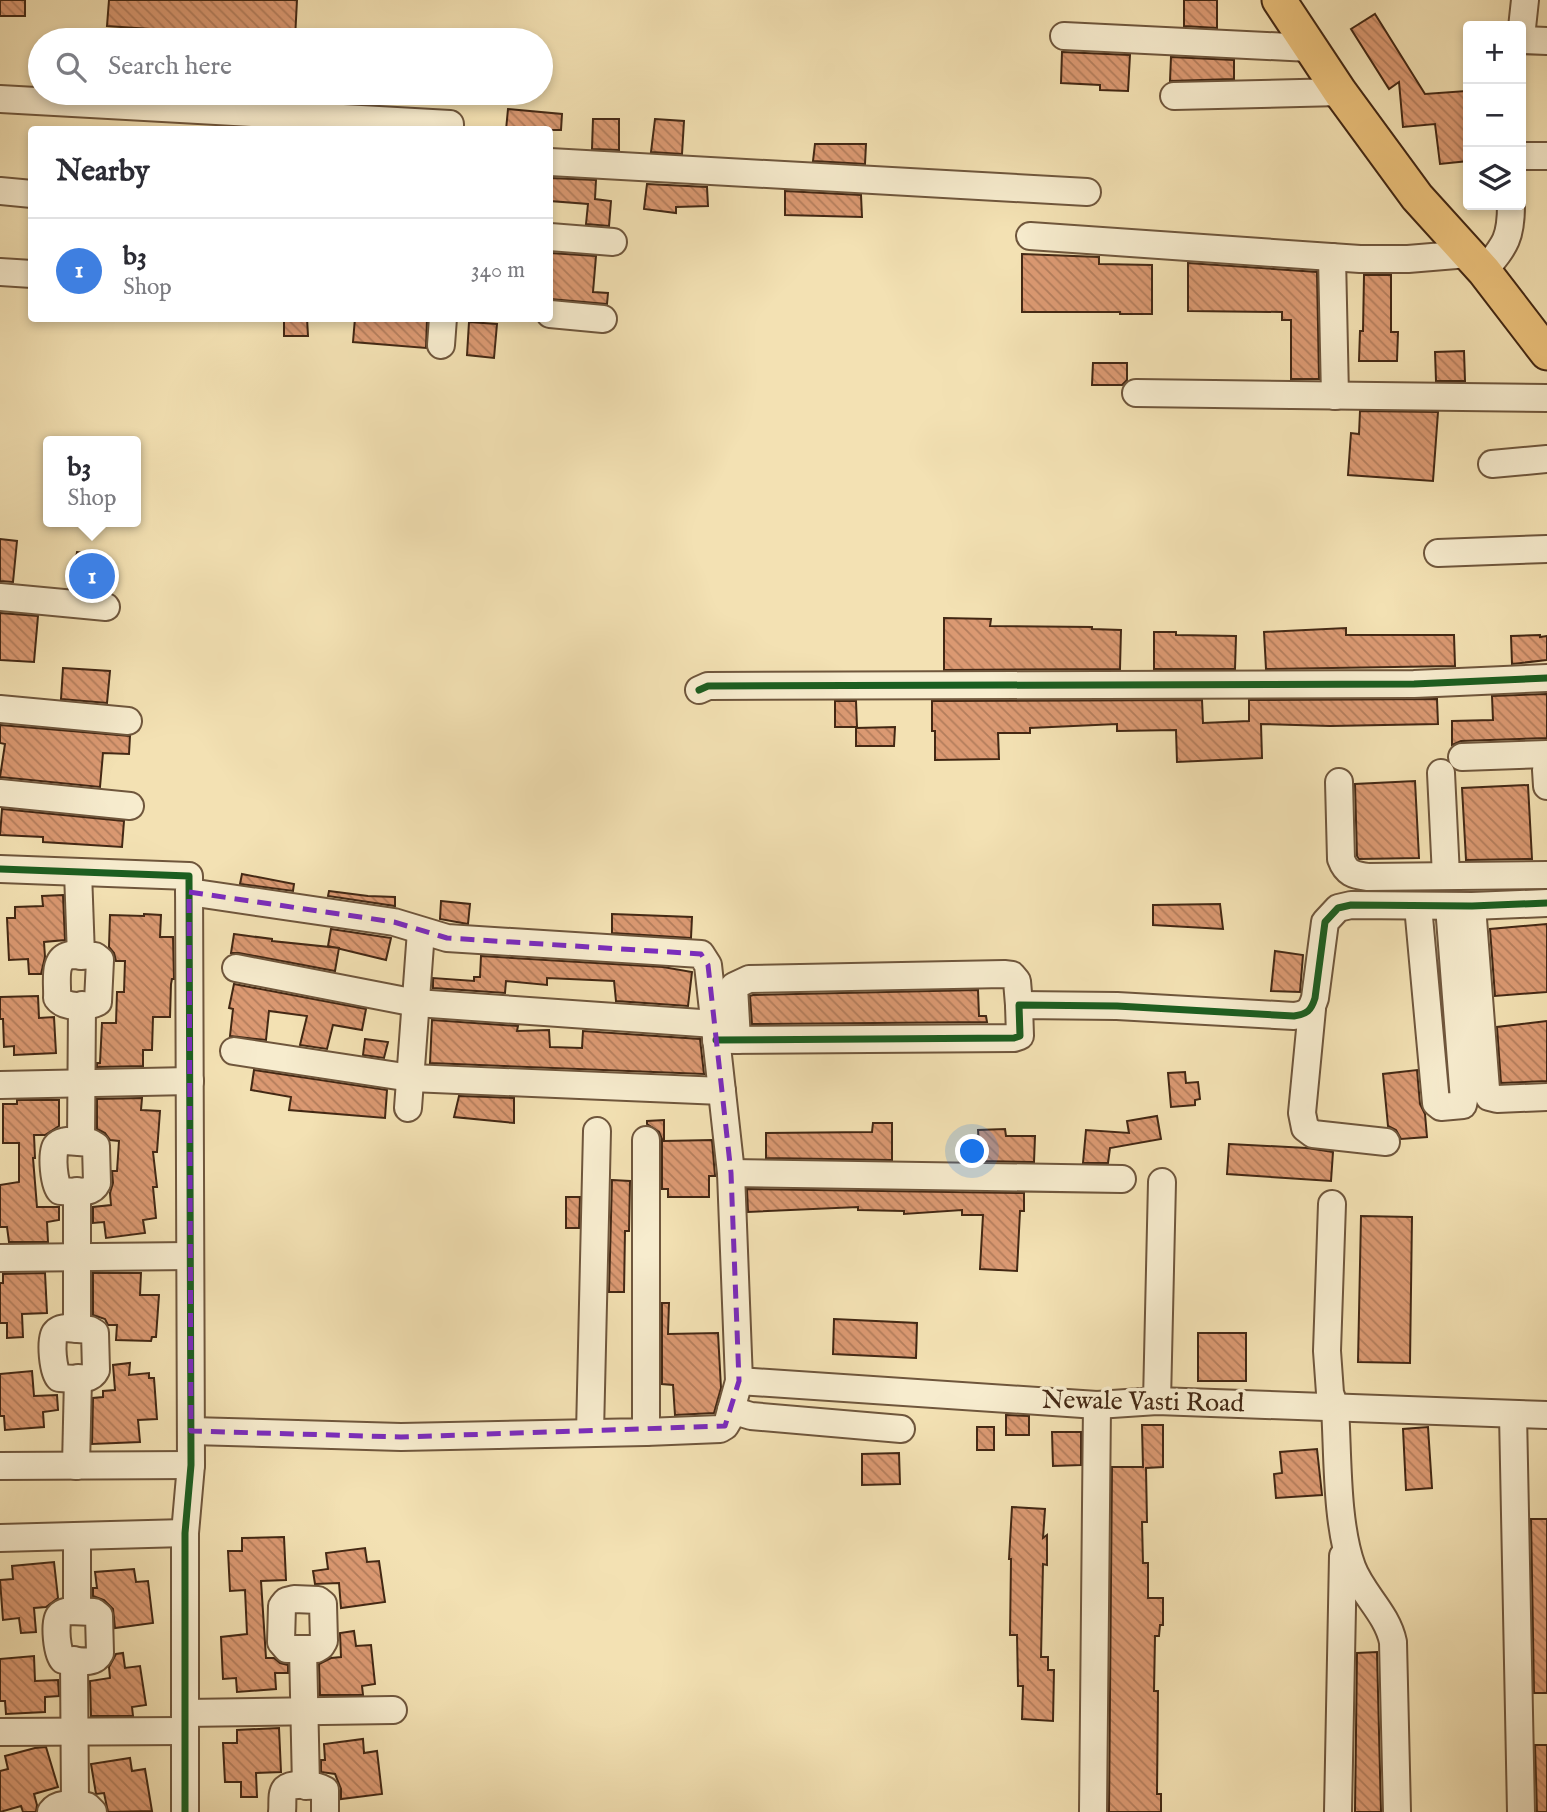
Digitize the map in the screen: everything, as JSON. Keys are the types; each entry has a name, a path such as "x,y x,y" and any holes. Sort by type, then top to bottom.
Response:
{"main road":[{"path":"1279,0 1340,92 1417,197 1476,262 1547,353"}],"street":[{"path":"1523,21 1525,0"},
{"path":"1064,36 1310,48"},
{"path":"1526,39 1547,41"},
{"path":"1174,96 1340,92"},
{"path":"0,99 28,104"},
{"path":"37,105 116,118 450,126"},
{"path":"1526,156 1547,156"},
{"path":"553,162 1087,192"},
{"path":"0,191 28,194"},
{"path":"1030,236 1332,257 1476,262 1506,243 1511,227 1511,210"},
{"path":"553,237 613,242"},
{"path":"1332,257 1335,396"},
{"path":"0,272 28,274"},
{"path":"553,314 603,319"},
{"path":"441,345 443,322"},
{"path":"1136,393 1547,398"},
{"path":"1493,464 1547,459"},
{"path":"1438,553 1547,550"},
{"path":"0,597 92,595"},
{"path":"699,690 708,685 1414,684 1547,678"},
{"path":"0,709 128,721"},
{"path":"1462,757 1547,754"},
{"path":"1546,769 1547,786"},
{"path":"1441,773 1446,876"},
{"path":"1339,782 1341,859 1345,870 1353,875 1547,875"},
{"path":"0,793 130,806"},
{"path":"0,869 189,876 191,1465 185,1533 185,1812"},
{"path":"76,1466 78,1378 93,1376 96,1370 97,1338 90,1329 77,1329 77,1191 94,1189 97,1183 96,1146 81,1142 82,1005 98,1002 101,964 95,956 81,956 78,872"},
{"path":"1517,875 1519,904"},
{"path":"189,892 394,922 447,938 701,954 706,957 723,1034"},
{"path":"1386,1142 1313,1134 1305,1128 1302,1113 1312,1009 1325,922 1338,908 1351,905 1460,906 1547,903"},
{"path":"1418,906 1436,1103 1441,1107 1462,1105 1464,1100 1460,906"},
{"path":"1460,906 1489,1097 1547,1097"},
{"path":"408,1108 421,931"},
{"path":"191,1431 401,1437 719,1429 726,1424 740,1381 731,1173 722,1091 723,1034 734,986 749,979 1012,975 1017,981 1021,1031 1020,1036 1014,1038 723,1034 416,1003 236,968"},
{"path":"1019,1005 1117,1006 1294,1016 1305,1014 1312,1009"},
{"path":"234,1051 411,1078 722,1091"},
{"path":"0,1085 190,1080"},
{"path":"590,1433 597,1131"},
{"path":"646,1140 646,1432"},
{"path":"731,1173 1122,1179"},
{"path":"1157,1401 1162,1181"},
{"path":"1332,1204 1328,1351 1344,1533 1338,1812"},
{"path":"0,1258 190,1255"},
{"name":"Newale Vasti Road","path":"740,1381 1097,1405 1157,1401 1547,1415"},
{"path":"1093,1812 1097,1405"},
{"path":"731,1410 751,1416 901,1429"},
{"path":"1513,1414 1521,1812"},
{"path":"0,1466 191,1465"},
{"path":"0,1538 185,1533"},
{"path":"1344,1533 1353,1570 1365,1594 1390,1627 1397,1812"},
{"path":"73,1810 74,1660 92,1661 100,1653 100,1616 94,1612 77,1611 77,1536"},
{"path":"303,1649 306,1786"},
{"path":"0,1732 74,1732 305,1710 393,1710"},
{"path":"282,1812 283,1792 287,1787 306,1786 324,1790 325,1812"}],"path":[{"path":"75,593 80,556 89,561 97,559 92,595"},
{"path":"89,561 92,595"},
{"path":"79,586 82,562 98,564 92,595"}],"highlighted area":[{"path":"189,892 394,922 447,938 701,954 708,965 731,1173 739,1381 725,1426 401,1437 191,1431"}],"building":[{"path":"0,0 25,0 25,16 0,16"},
{"path":"109,0 297,0 296,28 107,26"},
{"path":"1184,0 1217,0 1217,28 1184,26"},
{"path":"1375,14 1425,94 1463,91 1463,162 1440,164 1435,124 1403,127 1399,82 1389,89 1351,29"},
{"path":"1062,52 1130,55 1128,91 1100,90 1100,85 1061,83"},
{"path":"1171,57 1234,60 1234,79 1170,81"},
{"path":"508,109 562,114 561,130 553,130 553,126 506,126"},
{"path":"593,119 619,119 619,150 592,149"},
{"path":"655,119 684,121 682,154 651,152"},
{"path":"815,144 866,144 865,164 813,161"},
{"path":"553,178 596,180 595,199 611,201 609,226 586,224 588,204 553,201"},
{"path":"647,184 707,187 708,206 676,207 676,213 644,209"},
{"path":"785,191 861,195 862,217 785,215"},
{"path":"553,253 596,256 593,292 608,293 607,304 553,299"},
{"path":"1022,254 1099,257 1099,264 1152,265 1152,314 1022,312"},
{"path":"1188,263 1317,272 1319,379 1291,379 1291,320 1282,320 1282,312 1188,311"},
{"path":"1364,275 1391,275 1391,332 1398,332 1397,361 1359,361 1360,331 1363,331"},
{"path":"284,322 307,322 308,336 284,336"},
{"path":"355,322 427,322 426,348 353,342"},
{"path":"469,322 497,324 494,358 467,355"},
{"path":"1464,351 1465,381 1436,381 1435,352"},
{"path":"1093,363 1127,363 1127,380 1122,385 1092,385"},
{"path":"1360,411 1438,412 1433,481 1348,475 1351,433 1359,434"},
{"path":"0,539 17,541 13,582 0,581"},
{"path":"77,552 107,556 101,591 71,588"},
{"path":"0,613 38,616 34,662 0,660"},
{"path":"944,618 991,619 990,626 1092,627 1121,630 1120,669 944,670"},
{"path":"1346,628 1346,635 1454,635 1455,666 1266,669 1264,632"},
{"path":"1154,632 1236,636 1235,669 1154,669"},
{"path":"1511,636 1547,636 1547,660 1512,664"},
{"path":"63,668 110,671 107,703 61,699"},
{"path":"1547,694 1547,738 1461,741 1452,745 1452,721 1493,720 1492,696"},
{"path":"1437,699 1438,724 1261,724 1262,758 1177,762 1176,730 1117,731 1117,724 1030,728 1030,733 998,733 999,759 935,760 935,731 932,731 932,701 1202,700 1203,723 1249,721 1249,700"},
{"path":"835,701 856,701 857,727 835,727"},
{"path":"0,725 130,736 129,754 103,753 100,787 0,777 5,744 0,743"},
{"path":"895,727 894,746 856,746 856,728"},
{"path":"1415,781 1419,858 1359,859 1355,784"},
{"path":"1528,785 1532,859 1466,860 1462,788"},
{"path":"2,809 124,821 122,847 43,842 43,837 0,835"},
{"path":"242,874 294,884 293,891 240,884"},
{"path":"329,891 395,897 395,906 328,896"},
{"path":"63,895 65,940 44,942 45,957 41,974 29,974 28,959 9,960 7,918 15,918 15,907 43,906 42,896"},
{"path":"441,901 470,904 468,924 440,919"},
{"path":"1220,904 1223,929 1153,925 1153,905"},
{"path":"612,914 692,917 691,938 612,933"},
{"path":"110,915 161,915 160,937 173,937 174,979 171,984 170,1017 153,1017 152,1050 143,1050 143,1066 97,1067 97,1063 100,1063 102,1023 116,1023 117,992 124,992 125,961 116,961 109,947"},
{"path":"1547,924 1547,992 1495,996 1490,929"},
{"path":"331,929 391,938 386,960 328,946"},
{"path":"234,934 339,948 335,971 231,953"},
{"path":"1275,951 1303,955 1300,992 1271,991"},
{"path":"481,956 663,967 692,972 688,1006 616,1001 614,981 547,978 547,985 506,981 505,993 433,988 433,978 474,981 474,977 480,977"},
{"path":"234,984 366,1009 362,1030 333,1025 327,1049 300,1045 307,1016 269,1011 266,1040 230,1036 233,1009 229,1008"},
{"path":"978,990 979,1016 986,1016 987,1022 752,1024 750,996 753,995"},
{"path":"38,996 39,1018 54,1017 56,1053 14,1055 14,1046 4,1047 0,997"},
{"path":"432,1020 518,1026 517,1031 549,1030 550,1047 582,1048 583,1031 700,1039 704,1074 430,1063"},
{"path":"1547,1021 1547,1081 1501,1083 1497,1027"},
{"path":"365,1039 388,1042 384,1058 363,1055"},
{"path":"254,1070 387,1090 385,1118 289,1110 291,1097 251,1090"},
{"path":"1417,1070 1427,1137 1401,1139 1396,1130 1388,1126 1383,1074"},
{"path":"1185,1072 1186,1083 1198,1082 1200,1099 1195,1100 1195,1105 1171,1107 1168,1073"},
{"path":"459,1096 514,1098 514,1123 454,1117"},
{"path":"142,1098 141,1110 160,1111 157,1152 153,1152 157,1187 153,1187 156,1218 143,1220 145,1233 106,1238 104,1222 93,1223 93,1207 111,1205 112,1171 117,1171 119,1141 110,1140 105,1133 97,1129 97,1099"},
{"path":"17,1100 59,1100 59,1126 45,1135 34,1135 37,1207 59,1207 59,1220 47,1222 48,1242 9,1242 7,1227 0,1227 0,1185 19,1182 19,1143 3,1143 3,1104 17,1104"},
{"path":"1157,1116 1161,1139 1110,1148 1108,1163 1083,1163 1086,1130 1129,1133 1127,1121"},
{"path":"664,1120 664,1141 712,1140 715,1176 709,1176 709,1197 668,1197 668,1189 662,1189 662,1139 659,1132 647,1124 647,1121"},
{"path":"873,1123 892,1123 892,1160 766,1158 766,1133 872,1132"},
{"path":"1005,1129 1006,1136 1035,1136 1034,1162 980,1161 978,1130"},
{"path":"1229,1144 1333,1152 1331,1181 1227,1174"},
{"path":"612,1180 630,1181 629,1231 625,1231 624,1292 609,1292"},
{"path":"747,1189 1024,1193 1024,1211 1020,1211 1017,1271 980,1269 983,1215 962,1215 962,1210 904,1214 904,1211 858,1210 858,1207 748,1212"},
{"path":"566,1197 580,1197 579,1228 566,1228"},
{"path":"1361,1216 1412,1217 1410,1363 1358,1362"},
{"path":"45,1273 47,1313 22,1314 23,1337 7,1338 7,1323 0,1323 0,1283 3,1283 3,1274"},
{"path":"93,1273 141,1273 140,1295 159,1295 156,1337 152,1337 151,1341 116,1340 117,1325 108,1325 105,1319 93,1315"},
{"path":"662,1303 669,1303 668,1334 718,1333 721,1388 714,1413 675,1415 673,1385 662,1384"},
{"path":"834,1319 917,1323 916,1358 833,1354"},
{"path":"1198,1333 1246,1333 1246,1381 1198,1381"},
{"path":"130,1363 129,1375 149,1373 149,1378 154,1378 157,1419 138,1420 140,1442 92,1444 93,1398 103,1397 103,1391 115,1390 113,1365"},
{"path":"32,1371 34,1396 57,1395 58,1410 43,1412 44,1427 5,1430 4,1416 0,1416 0,1374"},
{"path":"1006,1415 1029,1416 1029,1435 1006,1435"},
{"path":"1142,1425 1163,1425 1163,1467 1146,1468 1147,1522 1142,1522 1143,1563 1148,1563 1148,1598 1163,1598 1163,1625 1160,1625 1159,1636 1155,1636 1154,1691 1158,1691 1157,1794 1161,1794 1161,1812 1109,1812 1112,1467 1143,1467"},
{"path":"977,1427 994,1427 994,1450 977,1450"},
{"path":"1428,1427 1432,1488 1406,1490 1403,1429"},
{"path":"1052,1432 1081,1432 1081,1465 1053,1466"},
{"path":"1317,1449 1322,1495 1276,1498 1274,1474 1282,1473 1280,1452"},
{"path":"899,1453 900,1484 862,1485 862,1454"},
{"path":"1012,1507 1045,1509 1043,1538 1047,1535 1047,1565 1043,1564 1041,1657 1048,1657 1048,1670 1054,1670 1053,1721 1022,1719 1023,1686 1018,1686 1017,1635 1010,1635 1009,1559"},
{"path":"1531,1519 1547,1519 1547,1693 1534,1693"},
{"path":"284,1537 286,1580 261,1581 266,1658 274,1658 288,1665 288,1673 275,1673 276,1689 237,1692 236,1678 223,1679 221,1637 247,1634 245,1590 230,1591 228,1551 242,1551 242,1538"},
{"path":"365,1548 367,1562 379,1561 385,1602 341,1608 339,1583 315,1584 313,1571 328,1569 326,1553"},
{"path":"54,1562 58,1598 46,1607 34,1608 36,1632 21,1633 19,1618 3,1620 0,1580 13,1579 12,1566"},
{"path":"134,1569 136,1582 148,1581 153,1623 115,1628 113,1609 104,1600 93,1596 93,1588 97,1588 95,1572"},
{"path":"354,1631 356,1646 371,1645 375,1684 362,1686 363,1695 320,1695 319,1664 341,1657 340,1633"},
{"path":"1377,1652 1381,1812 1355,1812 1357,1653"},
{"path":"123,1653 125,1668 140,1666 146,1705 132,1707 133,1716 91,1716 90,1681 110,1678 109,1667 116,1654"},
{"path":"34,1656 35,1681 58,1680 59,1696 45,1697 45,1712 6,1714 5,1701 0,1701 0,1659"},
{"path":"279,1728 281,1772 256,1773 257,1797 241,1797 241,1782 225,1782 223,1743 237,1743 237,1730"},
{"path":"363,1739 364,1753 377,1751 382,1794 341,1799 341,1789 335,1774 321,1772 321,1760 325,1760 324,1744"},
{"path":"1535,1745 1547,1745 1547,1812 1537,1812"},
{"path":"46,1747 58,1787 34,1794 36,1812 23,1812 21,1806 0,1812 0,1771 8,1769 5,1756"},
{"path":"130,1758 132,1771 145,1769 152,1811 108,1812 104,1793 96,1794 91,1764"}],"cycle path":[{"path":"699,690 708,686 1414,684 1547,678"},
{"path":"0,869 189,876 191,1465 185,1533 185,1812"},
{"path":"716,1040 1014,1038 1020,1036 1019,1005 1117,1006 1294,1016 1308,1011 1315,998 1325,922 1338,908 1351,905 1472,906 1547,903"}],"place":[{"name":"b3","path":"92,576"}]}
